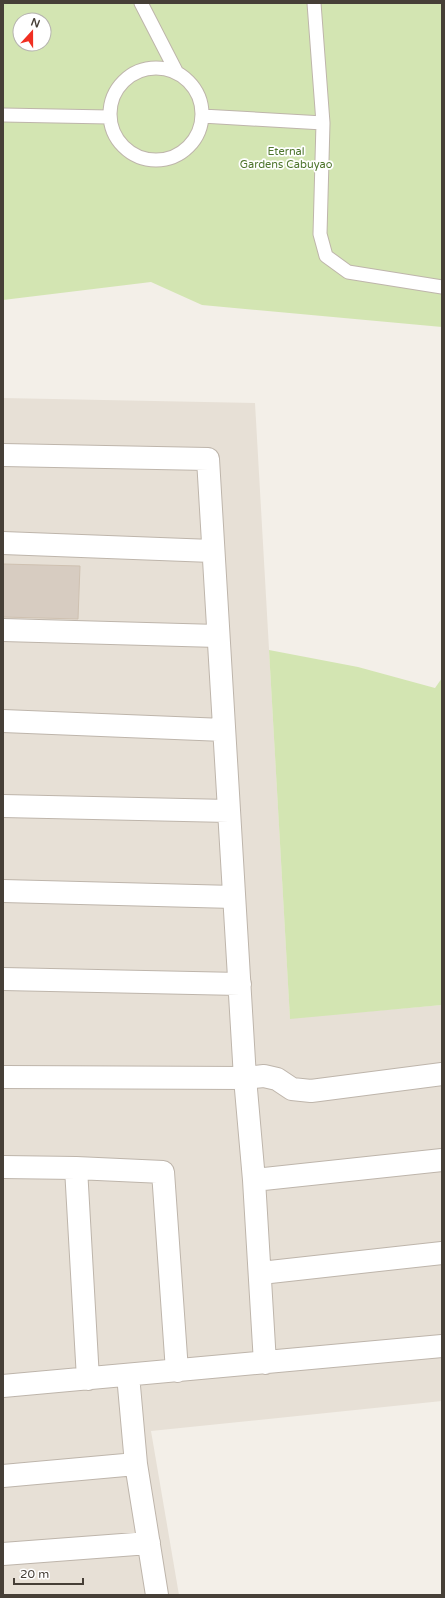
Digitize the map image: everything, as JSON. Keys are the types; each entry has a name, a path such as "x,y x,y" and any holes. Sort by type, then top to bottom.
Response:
{"street":[{"path":"3,455 208,459 212,551 245,1078 261,1273 265,1363"},
{"path":"3,543 212,551"},
{"path":"3,630 218,636"},
{"path":"3,721 224,730"},
{"path":"3,806 229,811"},
{"path":"3,891 234,897"},
{"path":"3,979 240,984"},
{"path":"3,1078 245,1078 264,1076 277,1079 292,1089 311,1091 442,1074"},
{"path":"254,1180 442,1160"},
{"path":"3,1167 76,1168 163,1172 177,1371"},
{"path":"76,1168 88,1379"},
{"path":"261,1273 442,1253"},
{"path":"3,1386 442,1346"},
{"path":"128,1375 136,1464 157,1595"},
{"path":"3,1476 136,1464"},
{"path":"3,1554 149,1543"}],"lane":[{"path":"141,3 178,73"},
{"path":"314,3 323,123 320,234 326,256 348,272 442,287"},
{"path":"153,68 165,69 178,73 188,81 196,91 201,103 202,116 200,129 194,141 186,150 174,157 153,161 142,159 122,147 115,139 109,117 110,105 114,93 121,83 141,70 153,68"},
{"path":"3,114 109,117"},
{"path":"202,116 323,123"}],"shaded area":[{"path":"3,398 255,403 290,1018 442,1005 442,1401 151,1431 179,1595 3,1595"}],"green space":[{"name":"Eternal Gardens Cabuyao","path":"3,3 442,3 442,327 202,305 151,282 3,300"},
{"path":"269,650 358,667 435,688 442,678 442,1005 290,1019"}],"building":[{"path":"3,564 80,566 78,619 3,617"}]}
